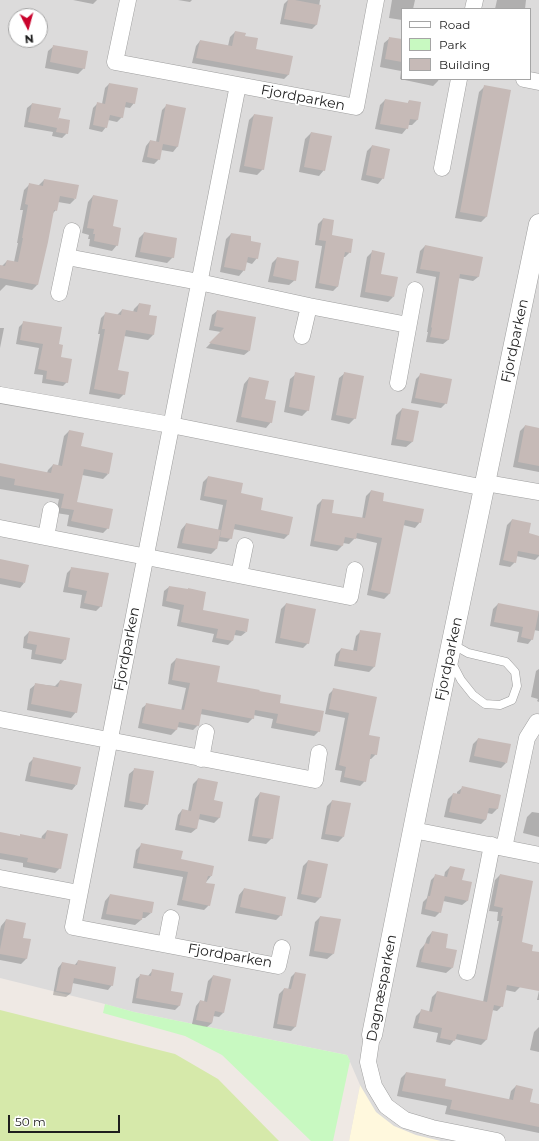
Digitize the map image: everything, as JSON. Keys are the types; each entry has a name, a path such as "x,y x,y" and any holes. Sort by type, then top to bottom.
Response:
{"street":[{"name":"Fjordparken","path":"128,0 115,62 356,107 376,0"},
{"path":"442,168 459,80"},
{"path":"529,80 539,82"},
{"name":"Fjordparken","path":"238,85 73,926 278,966 282,948"},
{"name":"Fjordparken","path":"413,830 539,224"},
{"path":"59,293 72,231"},
{"path":"67,257 199,282 309,306 408,325"},
{"path":"398,383 408,325 416,290"},
{"path":"302,336 309,306"},
{"path":"0,394 485,485 539,492"},
{"path":"46,537 51,510"},
{"path":"0,528 350,596 355,570"},
{"path":"239,575 245,546"},
{"path":"0,719 314,780 319,753"},
{"path":"467,972 527,738 537,722"},
{"path":"202,758 206,732"},
{"path":"413,830 539,855"},
{"name":"Dagnæsparken","path":"413,830 372,1035 368,1062 374,1086 386,1106 405,1120 432,1128 497,1141"},
{"path":"0,878 79,893"},
{"path":"166,944 171,918"}],"lane":[{"path":"450,650 506,662 515,672 517,686 512,700 500,705 485,704 472,695 462,680 450,650"}],"shaded area":[{"path":"0,0 539,0 539,1141 349,1141 360,1085 347,1055 134,1012 0,978"},
{"path":"360,1085 376,1112 394,1126 416,1135 441,1141 349,1141"}],"green space":[{"path":"105,1004 134,1012 347,1055 350,1061 333,1141 311,1141 222,1055 185,1036 103,1013"},
{"path":"0,1010 175,1054 218,1079 279,1141 0,1141"}],"building":[{"path":"288,0 321,5 317,25 284,19"},
{"path":"235,31 246,33 245,36 258,38 256,49 293,56 289,75 196,58 200,40 232,46"},
{"path":"389,37 401,39 401,62 385,59"},
{"path":"53,45 88,51 85,69 50,62"},
{"path":"109,83 138,88 135,104 126,102 123,118 110,115 107,128 93,125 97,102 105,104"},
{"path":"484,85 511,90 487,217 460,212"},
{"path":"385,99 408,103 409,100 421,102 418,120 410,119 408,129 380,124"},
{"path":"32,103 61,108 58,120 59,118 70,120 68,134 56,132 57,128 28,122"},
{"path":"166,104 186,108 178,147 163,144 160,160 147,157 150,140 159,142"},
{"path":"254,114 273,117 264,170 244,166"},
{"path":"311,132 332,136 325,171 304,167"},
{"path":"372,145 390,149 384,179 366,175"},
{"path":"44,179 79,185 76,199 60,196 57,211 54,210 38,285 0,278 0,265 5,266 7,260 18,262 28,205 25,204 29,183 43,186"},
{"path":"93,195 118,200 113,226 121,228 118,246 94,241 94,229 87,228"},
{"path":"323,218 334,220 332,235 353,239 351,253 345,252 338,287 319,283 326,241 319,240"},
{"path":"144,232 177,238 174,258 140,252"},
{"path":"231,233 251,236 251,241 261,243 258,259 248,257 245,271 224,267"},
{"path":"425,245 483,257 479,277 460,274 449,340 430,337 440,272 420,269"},
{"path":"372,250 385,253 381,274 398,277 394,297 365,292"},
{"path":"277,257 299,261 296,281 273,276"},
{"path":"139,303 151,305 149,315 157,316 154,335 126,330 118,370 129,372 125,395 94,389 105,329 102,329 105,312 121,315 122,309 137,312"},
{"path":"217,310 256,317 250,351 209,343 224,328 214,326"},
{"path":"23,321 62,327 59,344 63,345 61,357 72,359 68,383 46,379 47,371 38,369 43,344 20,340"},
{"path":"295,372 315,376 309,411 289,407"},
{"path":"344,372 364,376 356,419 336,415"},
{"path":"420,373 452,379 447,404 415,398"},
{"path":"249,377 269,381 265,399 276,401 272,423 241,417"},
{"path":"402,408 419,411 413,442 396,439"},
{"path":"525,425 539,428 539,466 518,462"},
{"path":"69,430 84,433 81,446 113,453 109,474 84,469 77,502 113,509 109,529 71,521 74,510 61,508 64,494 14,485 15,479 0,476 0,463 51,473 53,464 62,466"},
{"path":"208,476 243,483 241,493 263,498 261,510 293,517 289,535 235,524 232,539 220,537 227,500 204,496"},
{"path":"371,490 384,493 383,501 424,509 421,523 405,520 390,594 371,590 382,538 357,533 356,539 345,537 343,546 314,541 322,499 334,500 332,513 365,518"},
{"path":"512,519 531,523 529,533 539,536 539,555 518,551 516,563 503,560"},
{"path":"186,523 221,530 217,549 182,543"},
{"path":"0,559 29,565 25,583 0,578"},
{"path":"71,567 109,573 102,607 84,603 87,591 68,587"},
{"path":"169,586 206,592 203,610 249,619 247,632 236,630 233,641 216,638 218,629 181,622 184,605 166,601"},
{"path":"286,603 316,609 309,644 280,638"},
{"path":"498,603 539,611 533,640 521,637 523,627 494,622"},
{"path":"360,630 381,633 375,667 338,661 341,648 357,651"},
{"path":"29,631 70,638 66,660 35,654 37,645 27,643"},
{"path":"176,658 220,666 217,682 281,695 280,703 324,711 320,732 276,723 278,714 255,710 254,719 202,709 199,726 179,722 177,730 142,723 146,703 184,710 190,683 172,680"},
{"path":"60,680 82,684 77,713 31,704 35,683 58,687"},
{"path":"333,688 377,697 369,735 380,737 377,755 371,754 366,782 344,777 346,767 339,765 349,713 329,709"},
{"path":"478,738 511,744 507,763 474,756"},
{"path":"33,757 81,767 77,785 30,776"},
{"path":"134,768 154,771 148,805 129,801"},
{"path":"198,778 218,782 214,800 223,802 220,818 200,814 197,829 179,825 182,809 191,811"},
{"path":"462,786 501,795 498,809 489,808 486,820 449,812 453,793 460,794"},
{"path":"260,792 280,796 273,839 252,836"},
{"path":"332,800 351,803 344,837 325,834"},
{"path":"47,830 68,834 61,869 27,862 28,858 0,853 0,832 45,839"},
{"path":"141,843 183,851 181,859 214,866 212,876 208,876 206,883 215,884 210,906 182,900 188,872 137,863"},
{"path":"308,860 328,864 321,898 301,894"},
{"path":"450,866 465,869 462,880 472,882 468,901 445,896 441,913 425,909 428,896 430,896 435,874 447,877"},
{"path":"500,874 533,881 522,942 533,945 532,951 539,952 539,991 507,985 503,1007 494,1005 487,1040 457,1034 455,1041 440,1038 442,1028 418,1023 421,1009 432,1012 437,991 487,1002 503,916 501,916 503,908 494,906"},
{"path":"244,888 286,897 282,916 240,907"},
{"path":"110,894 154,902 152,913 143,912 142,920 106,914"},
{"path":"320,916 341,919 334,954 314,951"},
{"path":"6,919 26,923 23,938 31,939 27,959 0,954"},
{"path":"432,931 448,934 446,948 457,950 453,968 421,962 425,943 429,944"},
{"path":"78,960 116,967 113,986 74,978 71,993 56,991 62,962 77,965"},
{"path":"152,969 174,973 171,991 183,993 180,1006 136,998 140,974 151,976"},
{"path":"295,972 306,974 296,1027 277,1024 284,988 291,989"},
{"path":"213,975 231,979 224,1013 215,1011 212,1023 196,1020 200,1000 207,1002"},
{"path":"406,1072 446,1079 445,1086 513,1100 516,1085 533,1089 530,1102 539,1104 539,1127 450,1109 452,1100 402,1091"}]}
